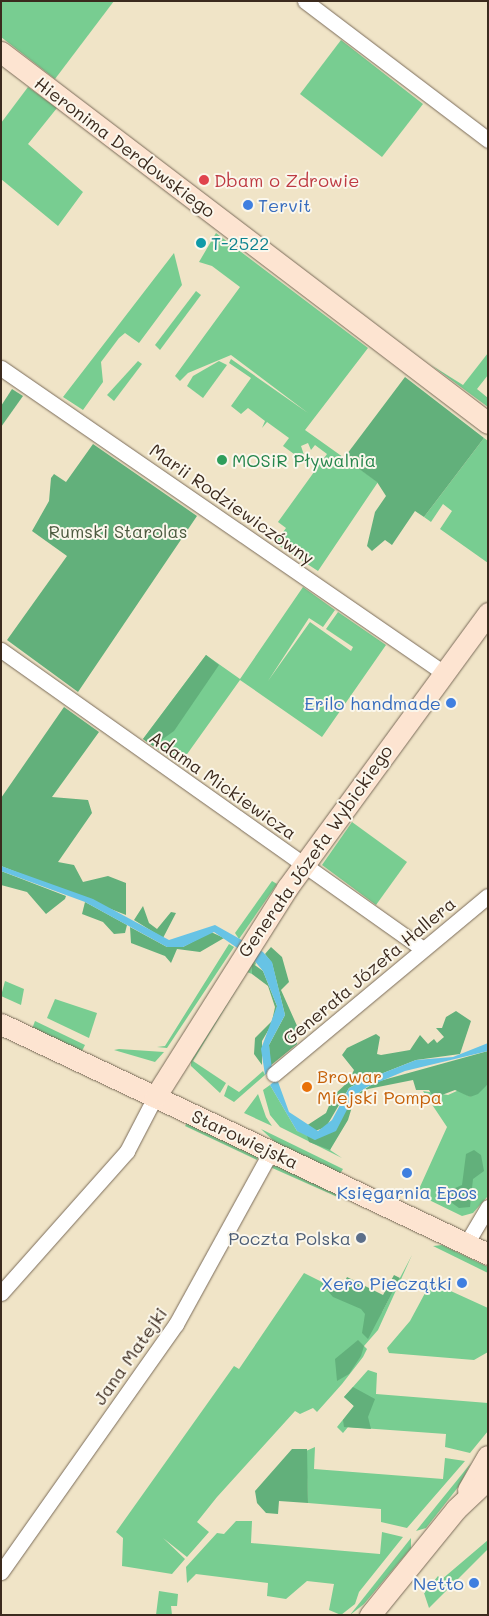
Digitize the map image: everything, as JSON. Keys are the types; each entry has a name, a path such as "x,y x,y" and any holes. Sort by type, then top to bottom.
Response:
{"street":[{"path":"305,1 488,140"},
{"name":"Hieronima Derdowskiego","path":"1,52 488,423"},
{"name":"Marii Rodziewiczówny","path":"1,368 441,671"},
{"name":"Generała Józefa Wybickiego","path":"155,1097 252,940 303,865 441,671 488,613"},
{"name":"Adama Mickiewicza","path":"1,650 423,950"},
{"name":"Generała Józefa Hallera","path":"274,1074 488,896"},
{"name":"Starowiejska","path":"1,1024 488,1254"},
{"path":"1,1294 127,1151 155,1097"},
{"name":"Jana Matejki","path":"1,1572 176,1324 271,1151"},
{"path":"466,1244 488,1207"},
{"path":"456,1509 488,1456"},
{"path":"370,1615 456,1509 488,1479"}],"green space":[{"path":"1,1 114,1 55,79 1,37"},
{"path":"341,40 423,104 382,157 300,94"},
{"path":"28,87 57,108 28,144 83,192 58,226 1,179 1,123"},
{"path":"216,233 368,348 305,430 378,482 318,571 278,545 272,531 281,535 286,528 278,522 327,454 315,445 311,450 308,443 301,446 304,455 294,454 283,446 289,438 267,422 262,428 265,421 248,408 241,414 231,406 251,378 229,363 231,359 308,413 231,355 188,373 180,381 175,376 240,287 212,266 199,262"},
{"path":"174,253 182,285 139,343 125,333 119,338 101,362 103,382 83,410 63,397"},
{"path":"196,291 201,295 160,350 155,345"},
{"path":"488,353 488,375 477,389 488,398 488,407 431,365 463,385"},
{"path":"138,361 142,364 114,401 107,395"},
{"path":"219,361 227,365 203,398 187,386 193,376"},
{"path":"405,377 484,438 424,517 415,511 392,545 385,540 372,551 367,546 375,512 386,496 377,482 344,458"},
{"path":"12,389 23,396 1,427 1,406"},
{"path":"484,438 488,441 488,563 440,529 452,511 443,504 431,522 424,517"},
{"name":"Rumski Starolas","path":"93,444 197,516 78,692 7,640 67,556 32,531 49,501 51,478 54,474 66,482"},
{"path":"303,587 335,610 323,627 309,618 268,681 310,622 351,651 353,647 326,629 338,612 386,645 322,737 240,680 180,764 143,739 206,655 240,679"},
{"path":"206,655 219,665 174,731 153,746 143,739"},
{"path":"64,707 99,732 52,797 88,800 92,813 58,862 74,865 83,882 108,876 126,883 126,915 1,866 1,798"},
{"path":"352,822 407,862 376,905 322,865"},
{"path":"1,871 66,896 65,899 46,914 27,892 1,885"},
{"path":"272,881 277,884 239,939 235,933"},
{"path":"85,902 127,925 125,933 114,934 103,922 82,914"},
{"path":"143,906 149,923 157,929 171,912 176,913 163,938 134,920"},
{"path":"130,927 167,947 183,947 211,932 224,938 200,952 177,949 171,963 165,956 131,943"},
{"path":"229,944 234,947 167,1048 157,1047 165,1046"},
{"path":"271,947 282,957 289,982 281,990 298,1028 297,1044 270,1066 269,1045 285,1015 272,963 265,954"},
{"path":"252,958 256,963 252,974 247,972 193,1061 226,1083 220,1093 191,1066 191,1059"},
{"path":"252,963 263,971 277,1006 276,1017 262,1041 262,1065 254,1054 255,1038 272,1021 275,1007 268,986 252,974"},
{"path":"5,981 24,989 21,1005 1,996"},
{"path":"55,999 97,1013 89,1038 47,1018"},
{"path":"456,1011 471,1021 460,1054 416,1060 358,1083 349,1088 326,1127 315,1131 306,1126 326,1113 333,1096 348,1082 354,1070 342,1055 347,1048 376,1034 380,1037 377,1054 381,1055 410,1050 420,1035 428,1044 434,1039 437,1043 444,1037 436,1028 442,1028 446,1017"},
{"path":"35,1021 85,1045 82,1051 32,1029"},
{"path":"114,1050 164,1052 155,1062"},
{"path":"488,1051 488,1084 478,1094 470,1097 455,1090 434,1098 429,1090 416,1090 413,1080 368,1089 355,1097 348,1120 330,1150 309,1142 307,1136 315,1140 349,1107 354,1096 376,1082"},
{"path":"263,1071 265,1075 234,1102 224,1096 228,1085 239,1092"},
{"path":"488,1084 488,1196 473,1213 462,1216 425,1198 427,1193 419,1189 447,1127 423,1091 448,1095 459,1090 470,1097"},
{"path":"270,1085 297,1131 334,1140 330,1150 342,1158 280,1127 270,1115 263,1090"},
{"path":"258,1094 266,1117 272,1126 244,1113"},
{"path":"187,1123 258,1157 257,1160 185,1126"},
{"path":"261,1129 343,1169 340,1174 278,1145"},
{"path":"474,1150 481,1155 484,1171 473,1179 470,1207 459,1208 445,1198 446,1192 462,1185 466,1154"},
{"path":"277,1165 342,1195 342,1199 270,1167"},
{"path":"442,1245 488,1267 488,1273 433,1246"},
{"path":"412,1255 378,1330 364,1346 367,1349 363,1357 342,1384 317,1412 313,1408 300,1414 295,1411 217,1497 197,1522 209,1532 187,1557 163,1538 185,1559 172,1574 122,1566 123,1538 116,1532 234,1366 239,1369 304,1273 382,1312"},
{"path":"394,1275 400,1278 368,1339 362,1333 365,1314 361,1309 333,1297 321,1283 340,1291 347,1277 383,1295"},
{"path":"431,1282 488,1308 488,1352 474,1360 389,1353 387,1348 410,1321"},
{"path":"358,1340 364,1346 361,1356 349,1374 337,1381 335,1359"},
{"path":"368,1370 377,1373 376,1394 488,1403 488,1431 470,1453 445,1447 446,1434 348,1427 343,1433 337,1427 354,1406 344,1397"},
{"path":"353,1387 375,1399 368,1417 371,1429 344,1427 343,1420 354,1406 344,1397"},
{"path":"315,1447 314,1469 443,1479 445,1458 465,1461 407,1528 381,1522 381,1509 308,1503 306,1451"},
{"path":"292,1449 307,1449 308,1503 279,1501 278,1514 266,1513 257,1503 255,1491"},
{"path":"471,1463 459,1486 426,1528 416,1531"},
{"path":"236,1521 252,1521 251,1543 380,1554 382,1532 403,1537 359,1592 355,1604 341,1615 329,1610 334,1584 307,1581 286,1599 267,1596 268,1583 196,1574 187,1583 186,1567 217,1533 224,1534"},
{"path":"411,1538 411,1548 364,1604 350,1615"},
{"path":"488,1540 488,1549 429,1608 424,1593 438,1576 441,1580"},
{"path":"159,1591 178,1594 177,1606 171,1606 172,1615 156,1615"}],"water":[{"path":"1,866 93,899 169,940 215,925 263,952 272,962 285,1015 269,1045 272,1069 265,1075 261,1049 277,1006 263,971 252,958 214,932 183,947 167,947 85,902 1,871"},
{"path":"488,1043 488,1051 405,1071 367,1087 354,1096 336,1131 315,1140 297,1131 270,1085 277,1079 289,1112 318,1131 332,1120 349,1088 358,1083 416,1060 453,1057"}],"place":[{"name":"Dbam o Zdrowie","path":"204,180"},
{"name":"Tervit","path":"248,205"},
{"name":"T-2522","path":"201,243"},
{"name":"MOSiR Pływalnia","path":"222,460"},
{"name":"Erilo handmade","path":"451,703"},
{"name":"Browar Miejski Pompa","path":"307,1087"},
{"name":"Księgarnia Epos","path":"407,1173"},
{"name":"Poczta Polska","path":"361,1238"},
{"name":"Xero Pieczątki","path":"462,1283"},
{"name":"Netto","path":"474,1583"}]}
